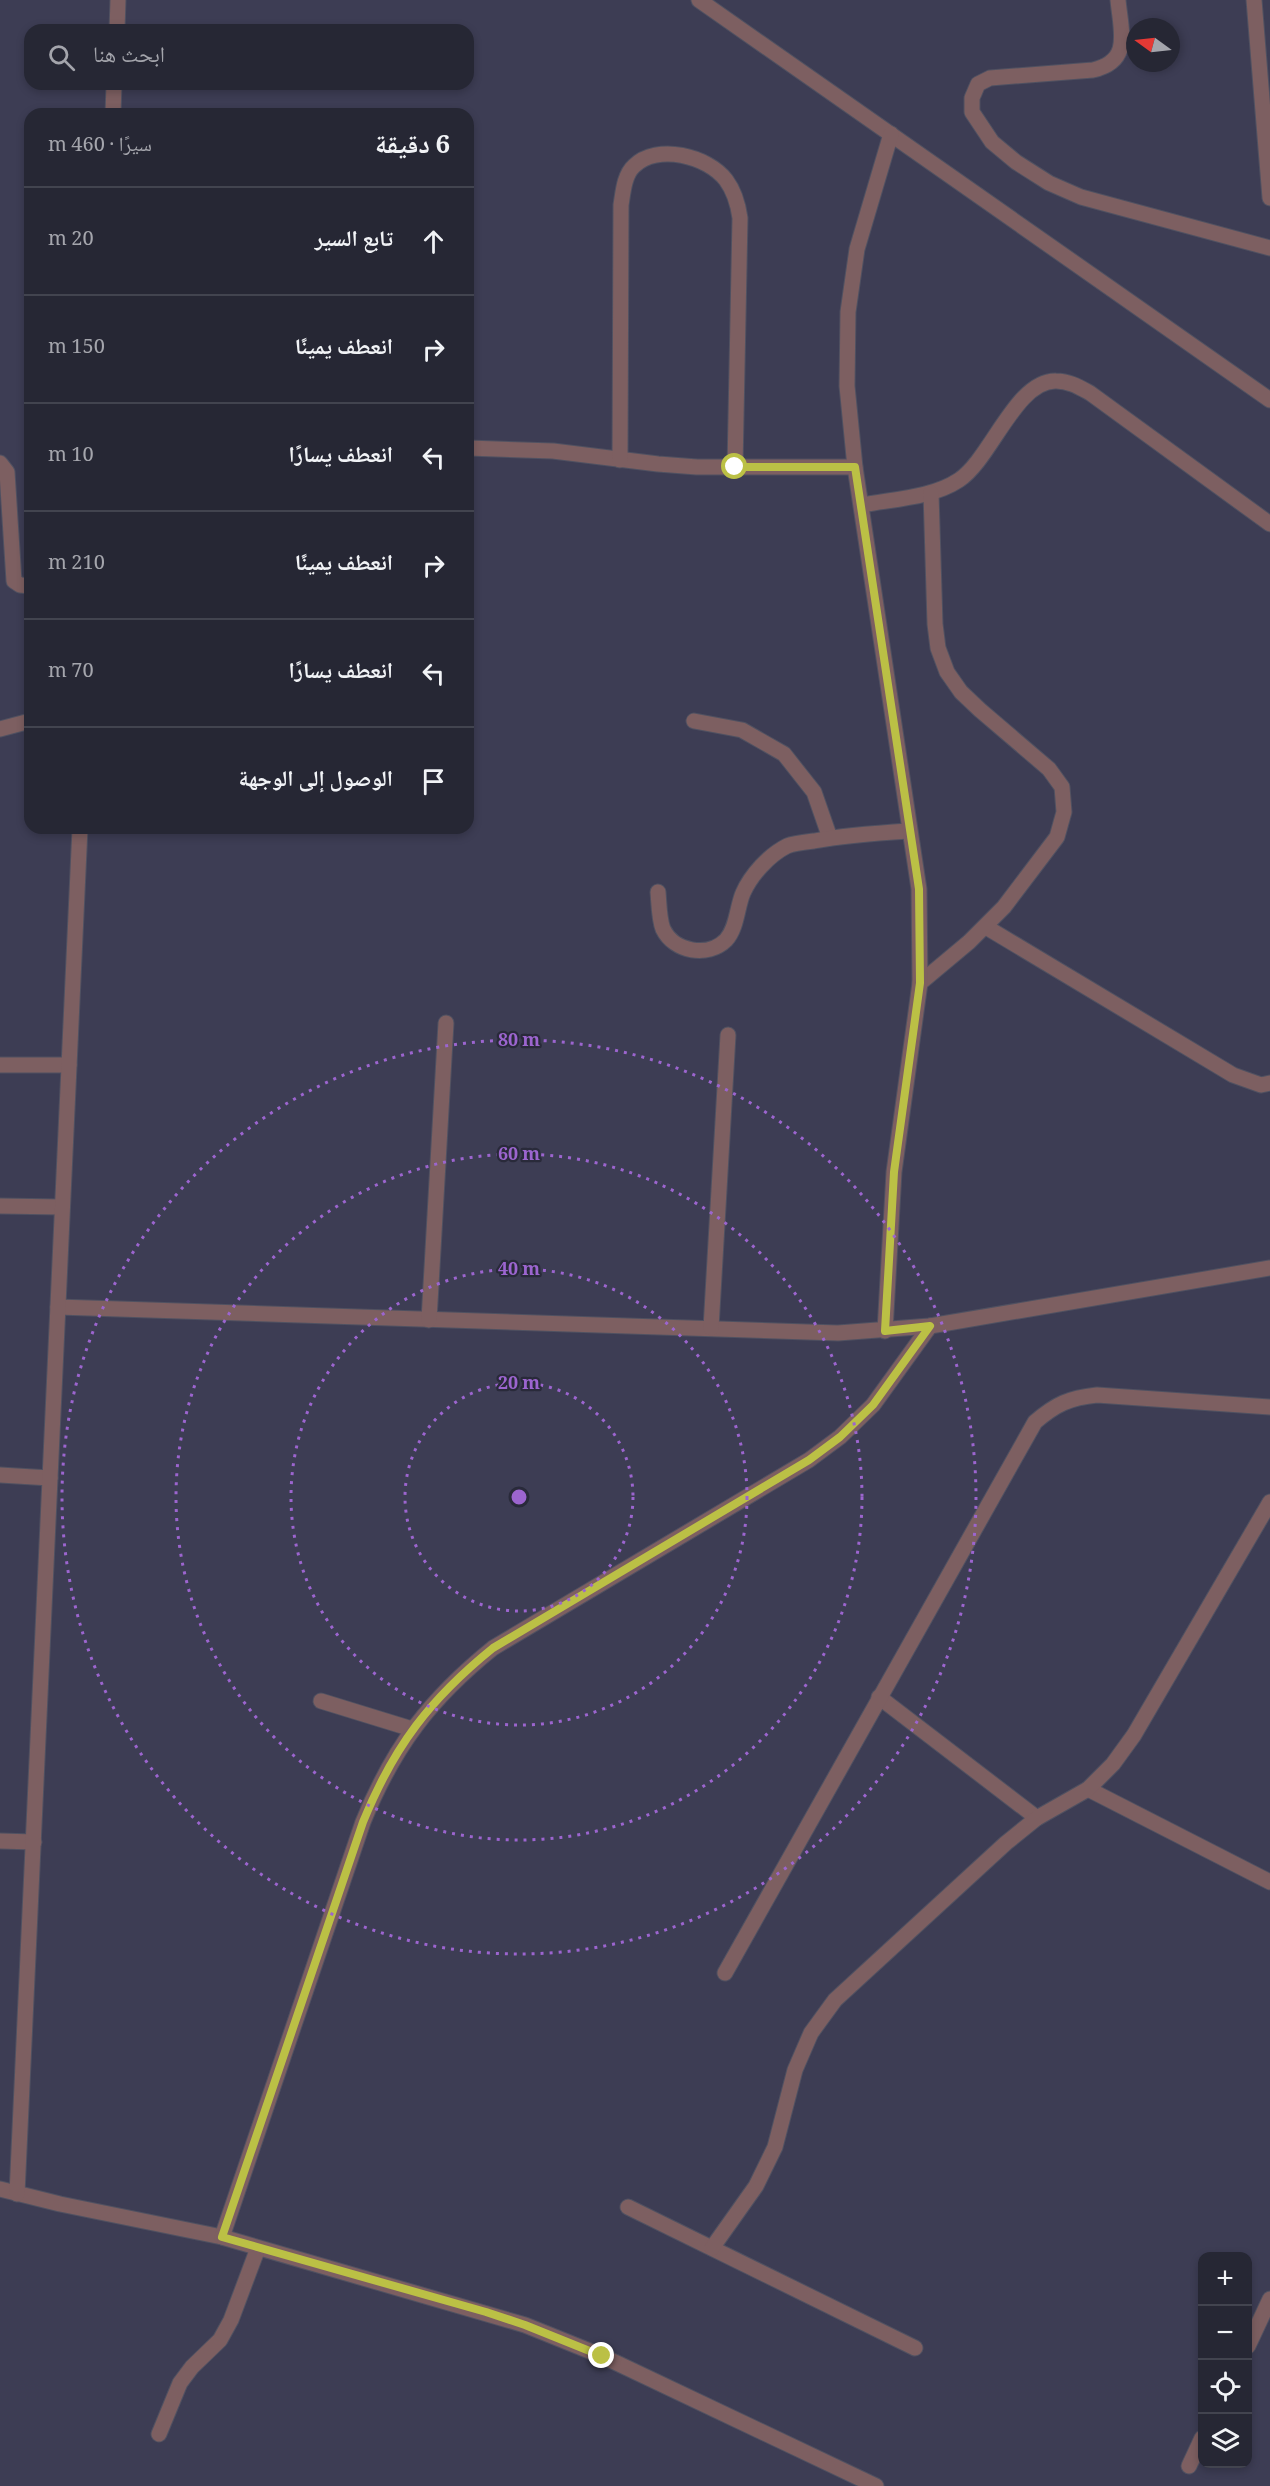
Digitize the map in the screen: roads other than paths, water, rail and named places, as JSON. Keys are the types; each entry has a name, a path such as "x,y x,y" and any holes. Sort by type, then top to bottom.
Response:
{"lane":[{"path":"117,24 118,0"},
{"path":"699,0 1270,400"},
{"path":"1118,0 1121,39 1119,55 1108,67 990,78 978,84 972,98 972,112 992,142 1016,162 1049,183 1081,197 1270,248"},
{"path":"1254,0 1270,198"},
{"path":"113,108 114,90"},
{"path":"885,1331 894,1172 920,983 919,889 855,467 847,386 848,312 857,249 891,134"},
{"path":"620,460 621,205 624,184 633,166 652,156 688,156 708,164 725,178 736,197 740,218 735,467"},
{"path":"862,505 931,493 946,488 973,468 1022,399 1036,386 1054,380 1073,384 1090,393 1270,524"},
{"path":"474,448 553,451 658,464 735,467 855,467"},
{"path":"0,463 7,472 14,581 24,585"},
{"path":"920,983 986,927 1004,907 1057,837 1064,812 1062,787 1049,770 962,692 947,672 938,648 935,624 931,493"},
{"path":"694,721 742,730 784,754 814,792 830,838"},
{"path":"0,729 24,723"},
{"path":"658,892 663,928 674,943 691,951 710,949 726,940 734,925 744,892 755,874 770,858 788,846 830,838 909,831"},
{"path":"17,2194 80,834"},
{"path":"986,927 1233,1075 1261,1085 1270,1083"},
{"path":"429,1320 446,1023"},
{"path":"711,1328 728,1035"},
{"path":"0,1065 69,1065"},
{"path":"0,1206 62,1207"},
{"path":"58,1306 838,1333 930,1326 1270,1268"},
{"path":"222,2237 363,1822 387,1769 412,1729 436,1699 463,1672 493,1648 809,1460 832,1443 873,1405 930,1326"},
{"path":"725,1973 1035,1422 1053,1407 1074,1398 1097,1395 1270,1407"},
{"path":"0,1475 50,1478"},
{"path":"712,2248 756,2186 775,2146 795,2070 811,2033 835,2000 1006,1843 1037,1818 1088,1789 1113,1764 1134,1735 1270,1502"},
{"path":"879,1697 1037,1818"},
{"path":"321,1701 412,1729"},
{"path":"1088,1789 1270,1882"},
{"path":"0,1841 34,1842"},
{"path":"0,2189 222,2237 525,2325 602,2356 876,2486"},
{"path":"628,2207 915,2348"},
{"path":"159,2434 180,2383 192,2367 220,2340 231,2320 258,2248"},
{"path":"1252,2337 1270,2299"},
{"path":"1189,2466 1198,2448"}]}
